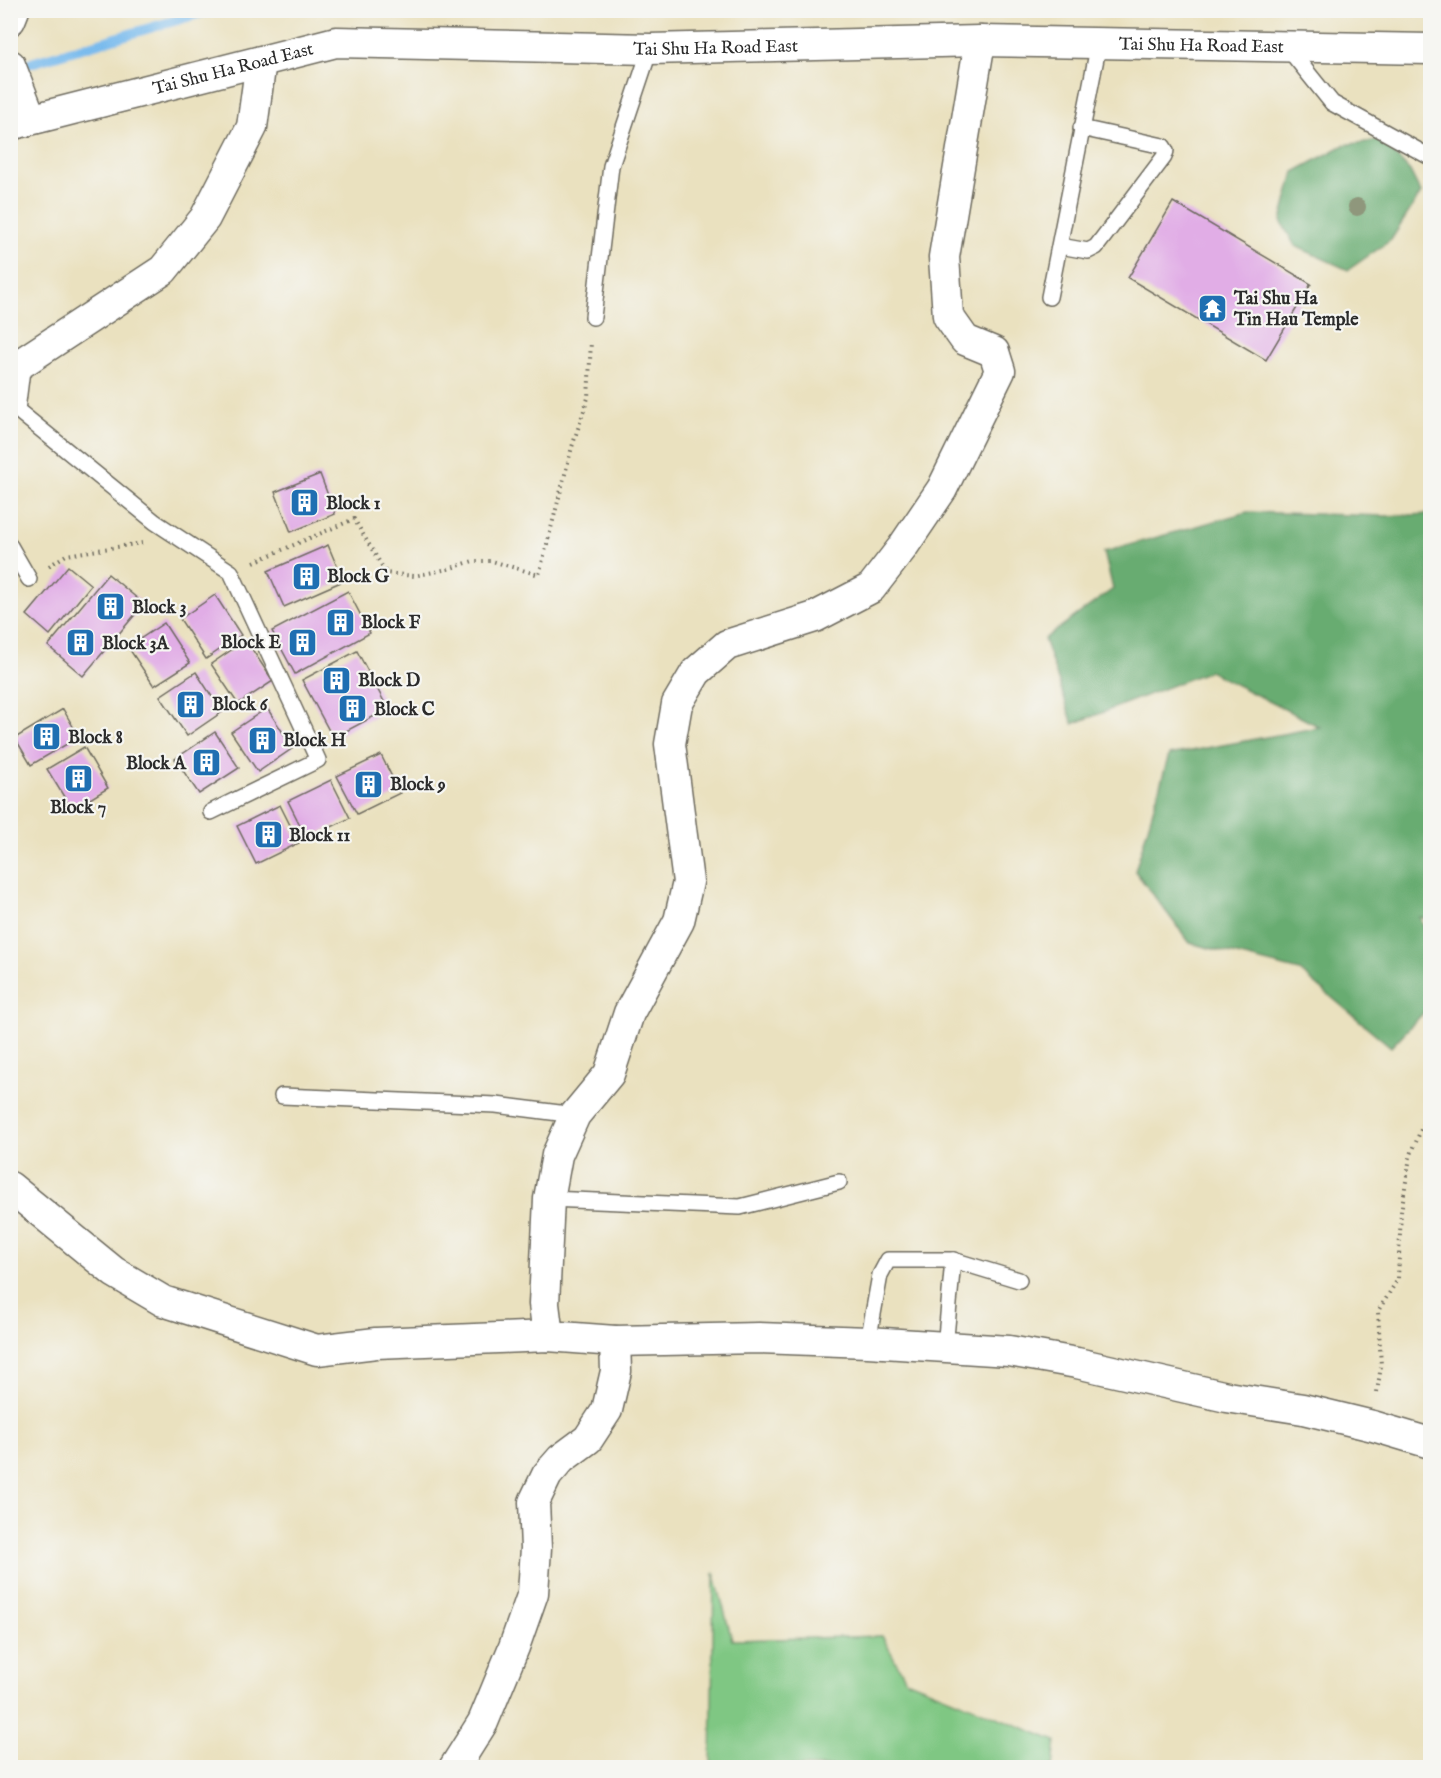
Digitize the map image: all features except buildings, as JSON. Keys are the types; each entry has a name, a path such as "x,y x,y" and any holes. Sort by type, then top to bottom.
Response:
{"street":[{"path":"10,20 14,10"},
{"path":"548,1336 544,1304 549,1199 557,1155 575,1115 609,1074 629,1013 679,921 688,882 670,744 677,704 696,672 727,645 815,617 871,588 902,548 942,489 1000,371 994,352 966,340 948,316 944,257 980,41"},
{"name":"Tai Shu Ha Road East","path":"22,116 336,42 650,49 980,41 1431,50"},
{"path":"16,364 163,270 206,219 252,127 261,61"},
{"path":"10,64 22,116"},
{"path":"10,1187 114,1272 163,1301 317,1350 376,1343 548,1336 615,1341 759,1338 1009,1351 1077,1363 1227,1397 1303,1409 1431,1443"},
{"path":"454,1767 483,1722 533,1593 536,1548 534,1502 547,1475 561,1459 588,1439 606,1410 616,1371 615,1341"}],"lane":[{"path":"1049,297 1098,43"},
{"path":"1287,47 1332,103 1431,157"},
{"path":"593,316 611,166 650,49"},
{"path":"1060,246 1088,251 1096,247 1164,157 1166,151 1163,146 1081,128"},
{"path":"16,364 18,410 155,522 231,572 318,760 211,812"},
{"path":"10,546 29,579"},
{"path":"282,1095 496,1105 575,1115"},
{"path":"549,1199 740,1207 839,1182"},
{"path":"868,1342 880,1275 888,1260 953,1260 1019,1280"},
{"path":"945,1347 953,1260"}],"path":[{"path":"231,572 354,519 386,573 414,576 473,561 492,561 538,575 572,447 588,398 593,316"},
{"path":"29,579 66,555 142,543 155,522"},
{"path":"1373,1426 1381,1366 1378,1311 1398,1279 1401,1212 1410,1157 1431,1107"}],"green space":[{"path":"1381,140 1410,171 1421,193 1391,240 1348,270 1295,246 1281,221 1294,172 1344,145"},
{"path":"1247,512 1388,516 1430,514 1430,920 1420,917 1430,944 1430,1006 1391,1047 1300,971 1190,943 1135,871 1169,755 1320,727 1209,671 1073,724 1044,639 1113,589 1104,552"},
{"path":"714,1572 732,1640 882,1636 906,1680 1056,1741 1053,1767 711,1767"}],"waterway":[{"path":"14,68 211,10"}],"place":[{"name":"Tai Shu Ha Tin Hau Temple","path":"1213,308"},
{"name":"Block 1","path":"305,503"},
{"name":"Block G","path":"306,576"},
{"name":"Block 3","path":"111,607"},
{"name":"Block F","path":"340,622"},
{"name":"Block E","path":"302,642"},
{"name":"Block 3A","path":"81,643"},
{"name":"Block D","path":"337,680"},
{"name":"Block 6","path":"191,704"},
{"name":"Block C","path":"353,709"},
{"name":"Block 8","path":"47,737"},
{"name":"Block H","path":"262,740"},
{"name":"Block A","path":"207,763"},
{"name":"Block 7","path":"78,778"},
{"name":"Block 9","path":"369,784"},
{"name":"Block 11","path":"268,835"}]}
